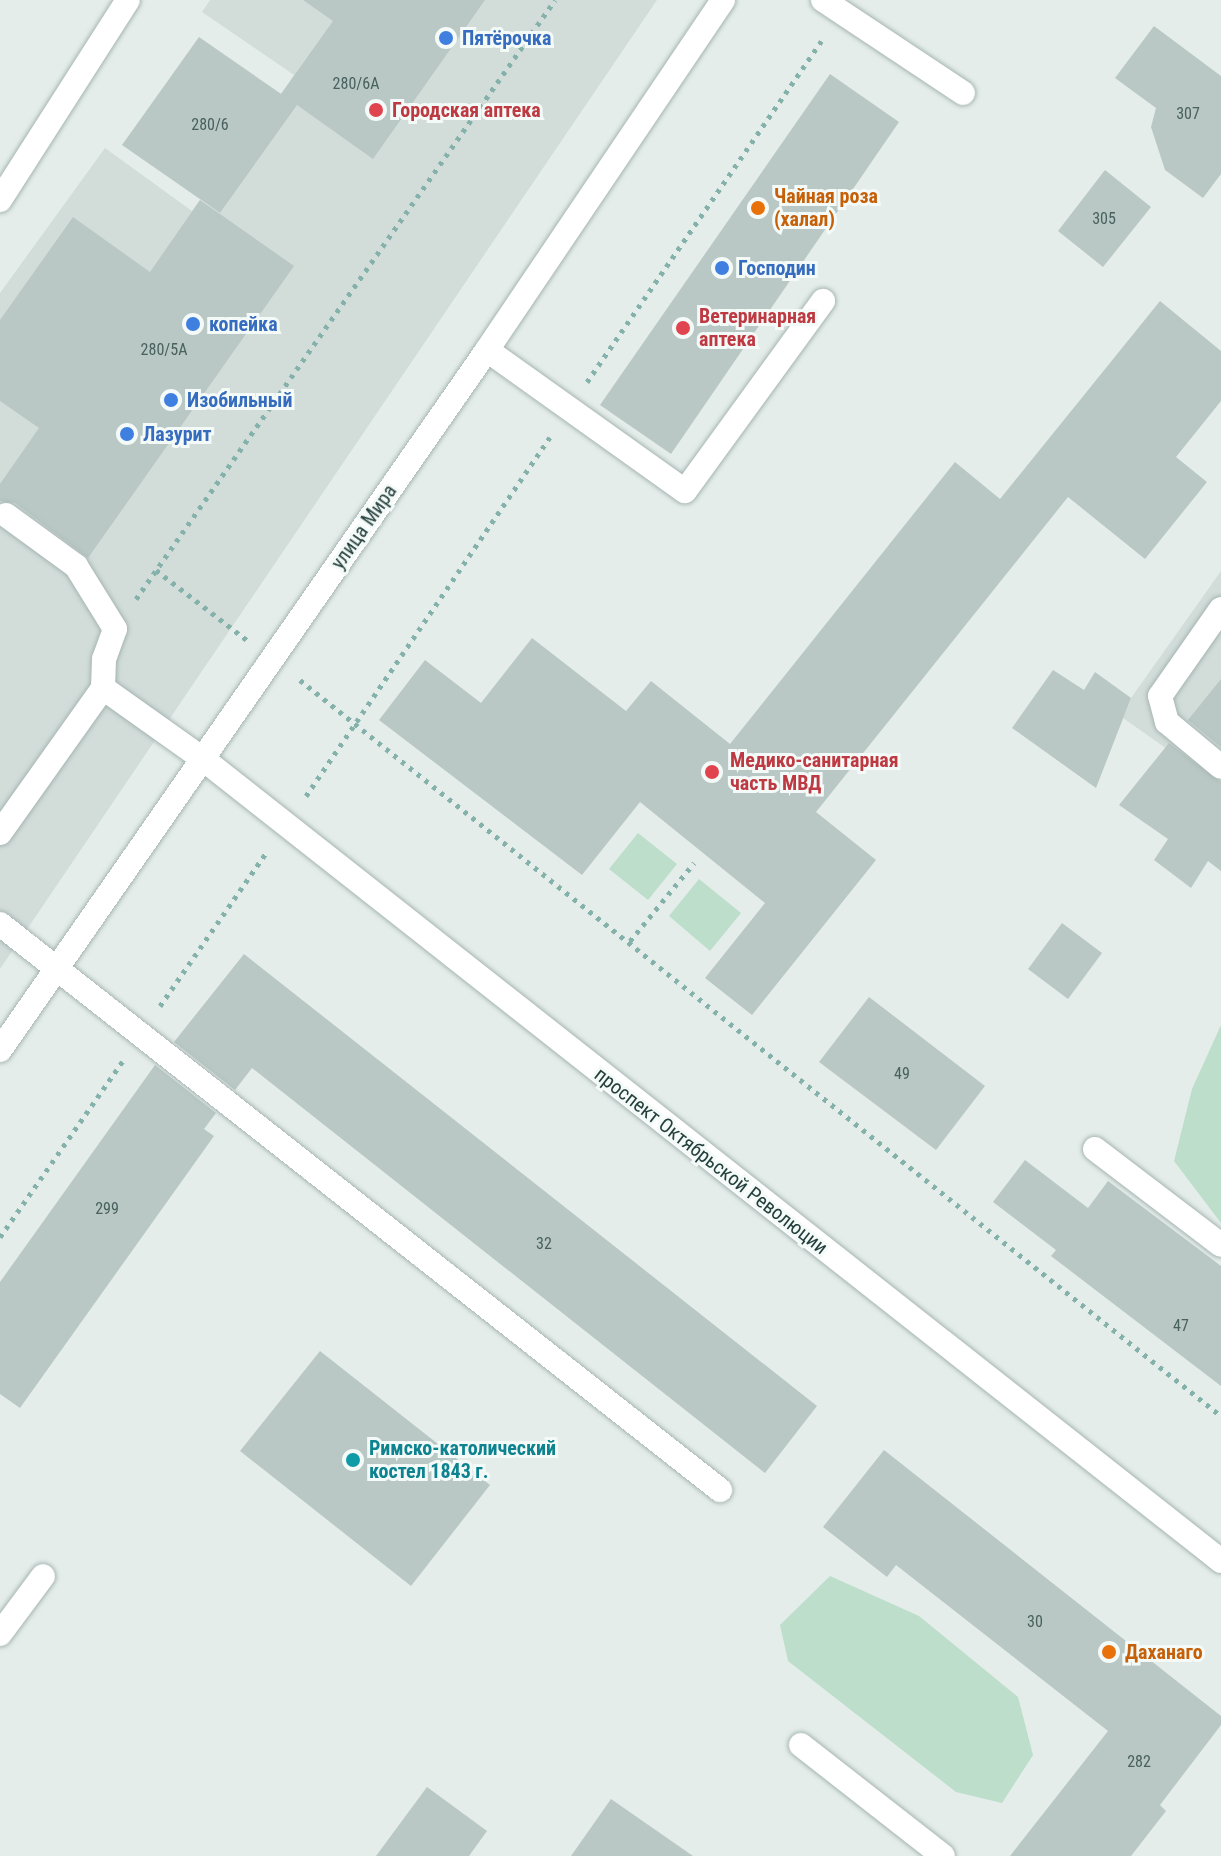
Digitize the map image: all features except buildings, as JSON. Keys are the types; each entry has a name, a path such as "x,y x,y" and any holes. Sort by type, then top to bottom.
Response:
{"street":[{"path":"0,200 128,0"},
{"name":"улица Мира","path":"0,1050 487,350 723,0"},
{"path":"832,6 963,93"},
{"path":"487,350 685,491 823,301"},
{"path":"0,833 103,688 104,659 115,629 76,566 6,515"},
{"path":"1221,609 1160,696 1167,722 1221,767"},
{"name":"проспект Октябрьской Революции","path":"103,688 287,824 1221,1561"},
{"path":"0,924 55,971 141,1035 720,1490"},
{"path":"1095,1149 1221,1245"},
{"path":"0,1634 43,1576"},
{"path":"801,1745 943,1856"}],"path":[{"path":"115,629 555,0"},
{"path":"0,1237 287,824 570,407 832,6"},
{"path":"156,570 356,721 1221,1416"},
{"path":"630,941 694,863"}],"shaded area":[{"path":"210,0 657,0 0,969 0,293 105,148 192,211 200,200 220,213 296,105 281,94 294,75 202,12"},
{"path":"1221,571 1221,787 1123,718 1131,698"}],"green space":[{"path":"638,833 677,864 648,900 609,869"},
{"path":"699,879 741,913 710,951 669,916"},
{"path":"1221,1025 1221,1223 1174,1161 1192,1089"},
{"path":"830,1576 919,1616 1018,1697 1033,1755 1002,1803 956,1792 788,1661 780,1625"}],"place":[{"name":"Пятёрочка","path":"446,38"},
{"name":"Городская аптека","path":"376,110"},
{"name":"Чайная роза (халал)","path":"758,208"},
{"name":"Господин","path":"722,268"},
{"name":"копейка","path":"193,324"},
{"name":"Ветеринарная аптека","path":"683,328"},
{"name":"Изобильный","path":"171,400"},
{"name":"Лазурит","path":"127,434"},
{"name":"Медико-санитарная часть МВД","path":"712,772"},
{"name":"Римско-католический костел 1843 г.","path":"353,1460"},
{"name":"Даханаго","path":"1109,1652"}]}
